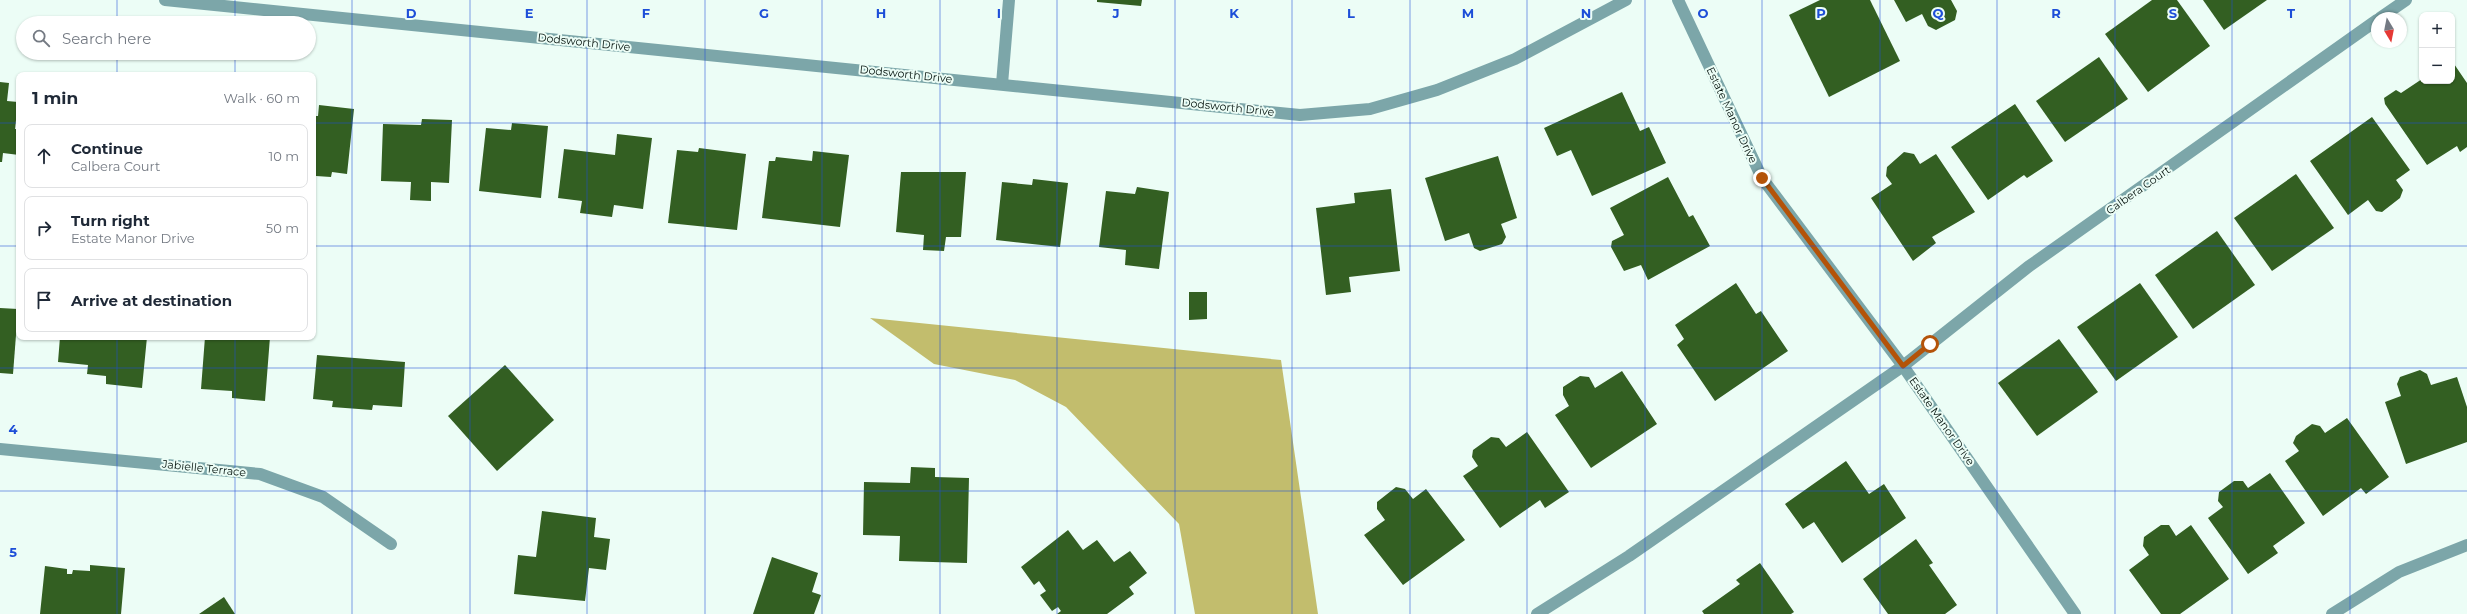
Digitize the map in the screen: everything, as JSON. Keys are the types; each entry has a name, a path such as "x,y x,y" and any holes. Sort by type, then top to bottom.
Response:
{"street":[{"name":"Dodsworth Drive","path":"165,0 1300,115 1370,109 1437,90 1515,58 1626,0"},
{"path":"1002,84 1009,0"},
{"name":"Estate Manor Drive","path":"1678,0 1762,178 1903,366 2076,614"},
{"path":"2389,12 2406,0"},
{"name":"Calbera Court","path":"1537,614 1629,556 1903,366 2028,267 2371,24"},
{"name":"Jabielle Terrace","path":"0,449 260,474 323,497 391,544"},
{"path":"2332,614 2399,572 2467,545"}],"shaded area":[{"path":"870,318 1281,360 1318,614 1195,614 1179,524 1066,407 1015,380 934,364"}],"building":[{"path":"1097,0 1142,0 1141,6 1097,2"},
{"path":"1820,0 1870,0 1900,61 1829,97 1789,15"},
{"path":"1894,0 1951,0 1957,11 1955,20 1936,30 1928,26 1922,14 1906,22"},
{"path":"2152,0 2177,0 2210,46 2148,92 2105,34"},
{"path":"2203,0 2267,0 2224,30"},
{"path":"2099,57 2128,99 2065,142 2036,101"},
{"path":"2455,65 2467,83 2467,147 2460,152 2457,146 2427,165 2385,104 2384,98 2396,90 2401,93 2419,81 2419,84 2455,84"},
{"path":"0,82 9,83 7,101 16,102 16,155 3,153 2,162 0,162"},
{"path":"1622,92 1640,131 1649,127 1666,163 1592,196 1571,150 1557,156 1544,128"},
{"path":"2015,104 2053,161 2027,178 2024,175 1988,200 1951,147"},
{"path":"319,105 354,109 347,174 332,172 331,177 316,176 316,116 318,116"},
{"path":"2372,117 2410,170 2396,180 2403,190 2400,198 2382,212 2376,211 2368,200 2348,215 2310,161"},
{"path":"422,119 452,120 449,183 431,182 431,201 410,200 411,182 381,181 383,124 421,125"},
{"path":"512,123 548,126 541,198 479,191 486,128 511,130"},
{"path":"617,134 652,138 643,209 614,205 612,217 580,213 582,201 558,198 564,149 615,155"},
{"path":"699,148 746,154 737,230 668,223 677,150 698,152"},
{"path":"813,151 849,155 840,227 762,218 769,161 775,161 776,157 812,161"},
{"path":"1904,152 1914,154 1920,164 1936,154 1975,212 1932,237 1936,243 1913,261 1871,198 1892,184 1886,176 1887,167"},
{"path":"1498,156 1517,218 1501,224 1506,237 1502,244 1480,251 1474,248 1469,233 1445,241 1425,178"},
{"path":"901,172 966,172 961,237 946,237 944,251 923,250 924,235 896,232"},
{"path":"2296,174 2334,228 2272,271 2234,218"},
{"path":"1668,177 1689,217 1693,215 1710,246 1648,280 1641,265 1624,271 1611,247 1612,241 1624,235 1610,208"},
{"path":"1033,179 1068,183 1060,247 996,240 1002,182 1032,185"},
{"path":"1137,187 1169,192 1159,269 1125,265 1126,250 1099,247 1106,191 1135,194"},
{"path":"1391,189 1400,271 1349,277 1351,292 1326,295 1316,208 1355,203 1354,193"},
{"path":"2217,231 2255,285 2193,329 2155,275"},
{"path":"1736,283 1756,314 1761,311 1788,351 1715,401 1677,345 1684,339 1675,325"},
{"path":"2140,283 2178,337 2116,381 2077,327"},
{"path":"1189,292 1207,292 1207,319 1189,320"},
{"path":"0,308 16,309 16,335 13,374 0,373"},
{"path":"2059,339 2098,392 2037,436 1998,383"},
{"path":"60,340 147,340 142,388 106,384 106,376 87,374 88,365 58,362"},
{"path":"205,340 270,340 265,401 232,398 232,391 201,389"},
{"path":"317,355 405,362 402,407 373,405 372,410 332,407 333,401 313,399"},
{"path":"505,365 554,420 497,471 448,416"},
{"path":"2420,370 2427,374 2431,385 2457,377 2467,407 2467,442 2406,464 2385,402 2401,396 2397,384 2400,377"},
{"path":"1622,371 1657,424 1591,468 1555,415 1569,406 1563,395 1563,387 1580,376 1589,377 1595,388"},
{"path":"2347,418 2389,477 2366,494 2361,488 2323,516 2285,461 2299,451 2293,443 2296,436 2312,424 2320,426 2325,433"},
{"path":"1527,432 1569,492 1545,508 1540,500 1500,528 1463,476 1478,466 1472,457 1473,450 1491,437 1499,438 1506,447"},
{"path":"1846,461 1869,494 1884,484 1906,518 1842,563 1814,522 1803,529 1785,504"},
{"path":"911,467 935,468 935,477 969,478 967,563 899,561 900,536 863,535 864,482 910,483"},
{"path":"2270,473 2305,523 2273,546 2278,553 2248,574 2208,518 2223,507 2218,501 2219,492 2234,481 2243,481 2248,488"},
{"path":"1396,487 1405,489 1413,499 1426,489 1465,540 1403,585 1364,535 1385,520 1377,509 1377,502"},
{"path":"542,511 596,518 594,537 610,539 606,570 589,568 585,601 514,594 518,555 536,557"},
{"path":"2161,525 2169,525 2176,536 2191,525 2229,579 2180,614 2161,614 2129,570 2149,555 2143,546 2144,537"},
{"path":"1068,530 1083,550 1097,540 1114,562 1130,551 1147,573 1129,587 1134,594 1107,614 1057,614 1061,611 1058,607 1052,611 1040,595 1046,591 1039,581 1034,585 1021,567"},
{"path":"1916,539 1933,563 1929,565 1957,605 1945,614 1888,614 1863,579"},
{"path":"772,557 818,573 812,592 821,595 814,614 753,614"},
{"path":"1760,563 1794,612 1791,614 1704,614 1702,611 1740,584 1736,580"},
{"path":"90,565 125,568 121,614 40,614 45,566 67,569 67,574 72,574 73,570 90,571"},
{"path":"224,597 235,614 199,614"}],"route":[{"path":"1762,178 1903,366 1930,344"}]}
